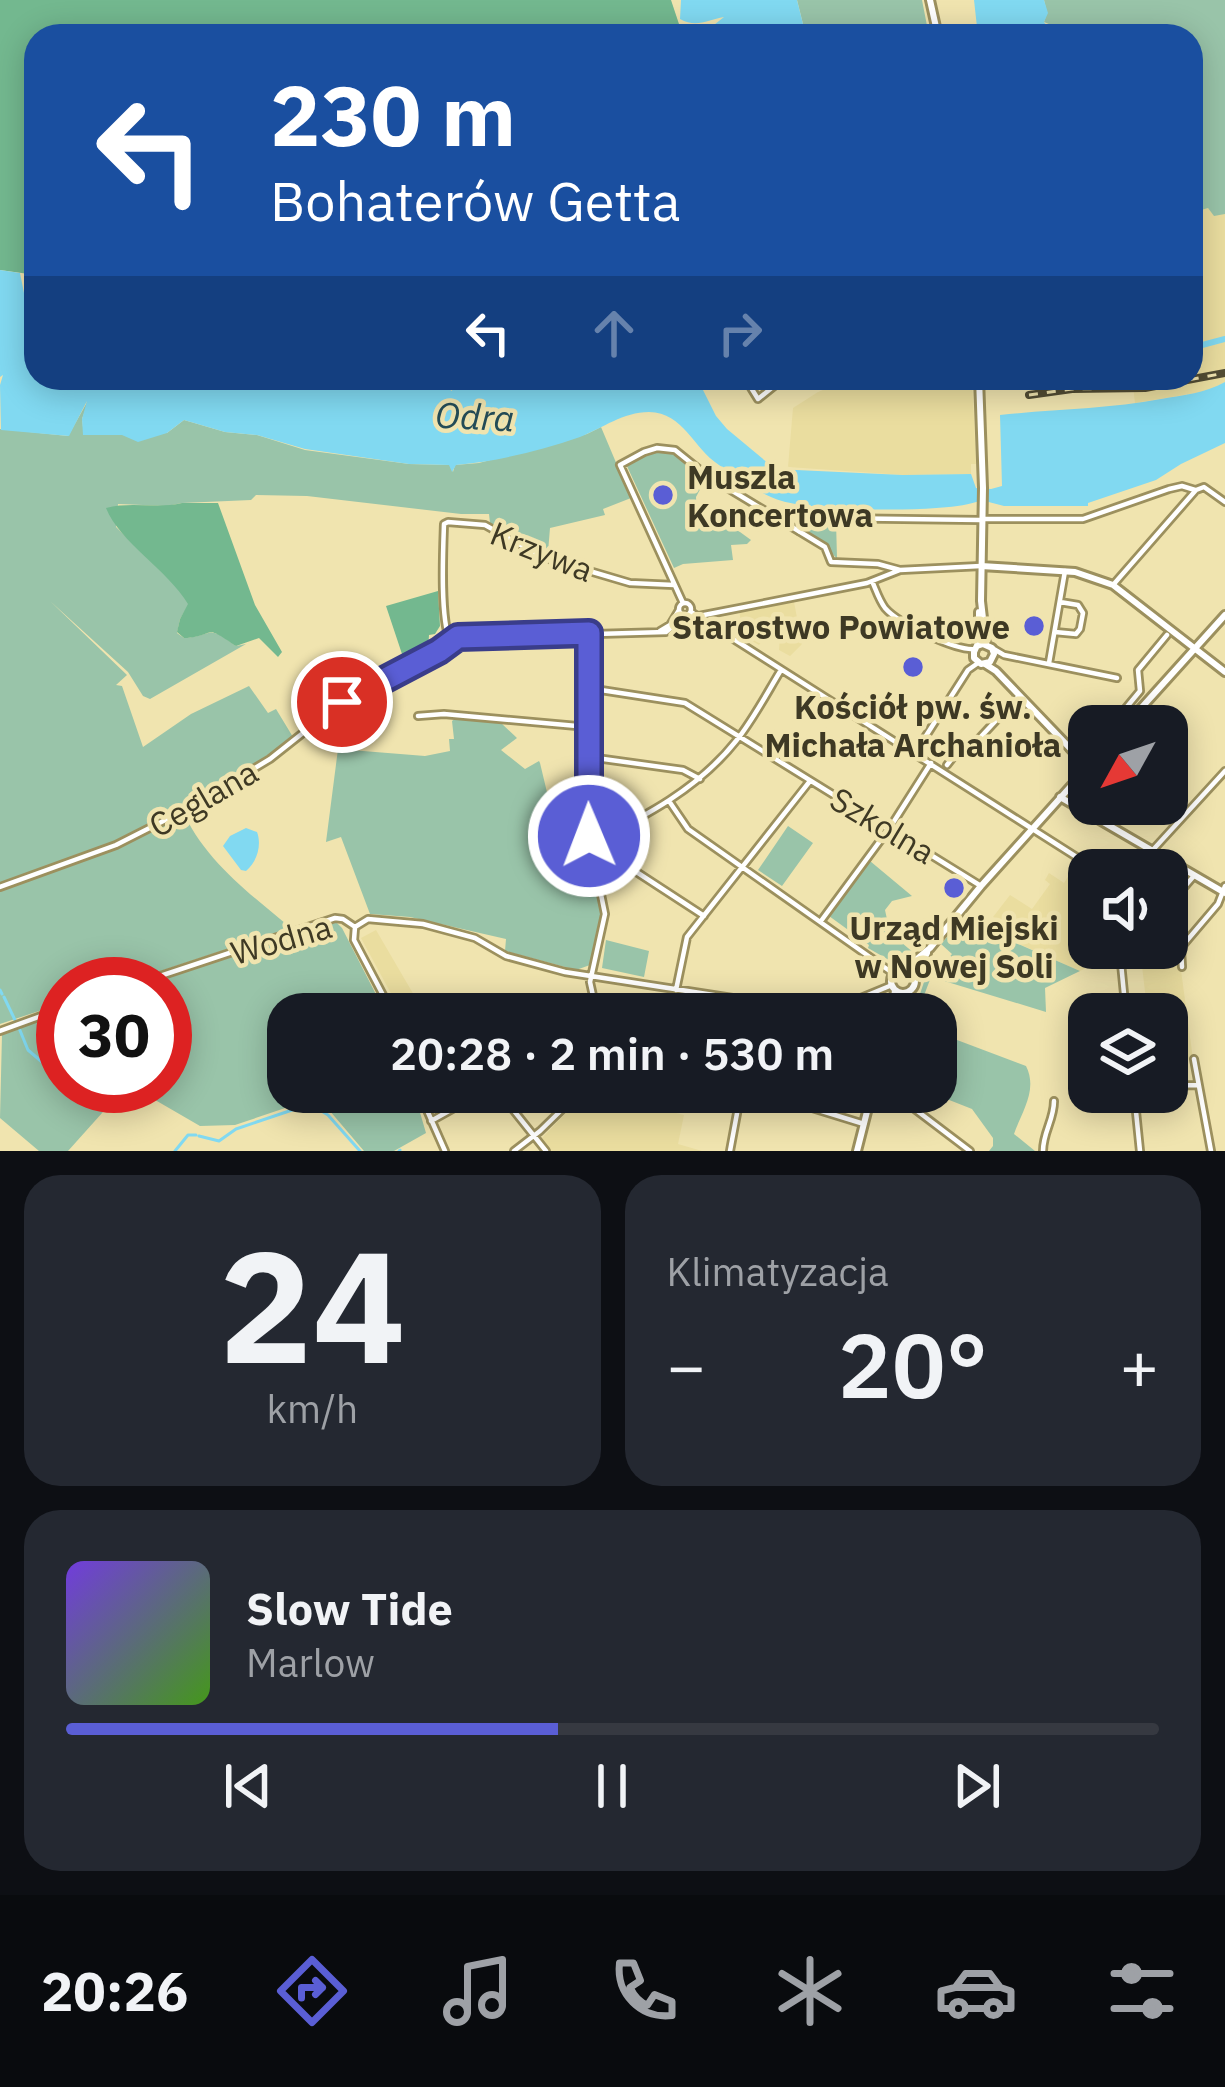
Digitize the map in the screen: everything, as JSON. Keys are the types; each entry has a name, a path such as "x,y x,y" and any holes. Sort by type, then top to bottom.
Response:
{"street":[{"path":"979,390 980,601 985,662"},
{"path":"1068,851 691,615 681,606 620,465 657,448 675,450 706,476 825,547 831,562 900,570 981,566 1081,574 1113,585 1225,672"},
{"path":"799,531 811,521 827,518 1083,519 1182,486 1196,490"},
{"path":"1113,585 1196,490 1209,488 1225,502"},
{"name":"Krzywa","path":"450,641 444,524 488,526 542,557 640,584 674,585"},
{"path":"450,641 458,637 670,631 691,615 872,581 900,570"},
{"path":"1048,663 1065,572"},
{"path":"872,581 884,607 896,617 957,647 970,651 983,647 1117,678"},
{"path":"1055,632 1073,634 1081,629 1082,610 1060,602"},
{"path":"660,631 670,625 681,606"},
{"path":"1144,705 1225,615"},
{"path":"589,633 589,836 605,914 592,993"},
{"path":"1128,705 1139,691 1138,670 1167,635"},
{"name":"Ceglana","path":"0,887 116,845 185,810 271,759 342,702 450,641"},
{"path":"983,647 974,658 997,670 1068,744"},
{"path":"915,753 968,670 1004,655"},
{"path":"592,843 669,801 700,778 740,737 781,670"},
{"name":"Szkolna","path":"588,688 685,703 981,886"},
{"path":"947,765 1017,698"},
{"path":"418,716 444,714 588,727"},
{"path":"588,757 689,771 700,778"},
{"path":"820,922 932,764"},
{"path":"1154,849 1225,771"},
{"path":"676,990 686,940 810,781"},
{"path":"894,974 930,947 1068,788"},
{"path":"1060,797 1146,849"},
{"path":"669,801 685,827 894,974"},
{"path":"592,843 704,916"},
{"path":"1188,874 1224,890 1188,939"},
{"path":"1188,883 1193,877"},
{"name":"Wodna","path":"192,965 334,918 355,927 371,919 430,926 475,938 506,956 565,972 753,1005 832,1008 894,988"},
{"path":"355,927 354,940 382,993"},
{"path":"894,988 905,993 914,988 914,976 930,947"},
{"path":"905,969 914,976"},
{"path":"894,974 894,993"},
{"path":"0,1031 36,1018"},
{"path":"1194,1058 1211,1151"},
{"path":"1188,1085 1198,1085"},
{"path":"1043,1151 1054,1101"},
{"path":"427,1113 446,1151"},
{"path":"430,1121 445,1113"},
{"path":"516,1113 546,1151"},
{"path":"514,1151 559,1113"},
{"path":"730,1151 737,1113"},
{"path":"828,1113 864,1124"},
{"path":"856,1151 867,1113"},
{"path":"920,1113 970,1151"},
{"path":"1136,1113 1140,1151"}],"shaded area":[{"path":"1203,209 1225,214 1225,382 1208,391 1135,403 1133,390 1203,390"},
{"path":"973,390 976,464 971,464 971,474 788,467 793,408 818,392"},
{"path":"794,602 802,644 790,656 779,650 780,636 769,630 759,645 735,631 741,621 739,611"},
{"path":"1049,873 1064,883 1068,877 1068,966 1017,943 1020,934 993,917 1010,895 1032,909 1050,884 1045,880"},
{"path":"376,930 413,993 391,993 361,938"},
{"path":"1142,969 1181,969 1184,993 1145,993"},
{"path":"1188,1022 1193,1059 1188,1059"},
{"path":"566,1113 676,1113 684,1115 678,1144 702,1151 551,1151 542,1138"}],"green space":[{"path":"0,0 671,0 679,24 24,24 24,273 0,270"},
{"path":"797,0 922,0 927,24 803,24"},
{"path":"1044,0 1225,0 1225,214 1214,216 1208,208 1203,209 1203,24 1049,24 1044,22"},
{"path":"89,399 82,419 84,435 167,433 184,420 305,450 450,465 453,472 455,465 479,463 601,427 631,498 603,509 605,515 550,528 548,552 490,523 489,514 307,496 256,495 251,500 167,506 118,504 116,527 189,604 177,633 184,638 214,633 236,646 246,644 150,699 128,672 50,601 127,675 116,685 122,686 143,747 191,714 249,686 268,713 276,709 293,737 269,757 182,809 215,860 291,928 192,961 192,957 36,957 36,1012 0,1024 0,429 68,436"},
{"path":"663,450 674,452 705,480 696,497 697,523 706,523 707,518 729,524 751,540 731,545 733,560 674,568 626,464"},
{"path":"218,503 255,605 282,652 278,657 259,638 236,646 213,632 184,638 177,632 188,604 122,533 106,508"},
{"path":"836,521 837,559 807,530 813,523"},
{"path":"438,591 440,626 429,635 428,650 408,658 402,654 386,606"},
{"path":"456,718 500,722 517,738 501,750 525,769 539,761 562,855 591,865 601,915 590,965 576,970 505,951 506,939 410,917 370,914 341,837 326,842 338,749 425,756 450,751"},
{"path":"788,826 813,843 782,886 758,870"},
{"path":"870,861 912,896 892,901 885,910 890,933 914,953 911,956 889,960 829,916"},
{"path":"965,916 979,927 1080,971 1045,988 1046,1012 931,977 925,993 920,993 928,970 936,973 952,954 941,944"},
{"path":"336,922 375,993 267,993 271,1113 235,1125 200,1126 178,1113 192,1113 192,970"},
{"path":"606,940 649,951 644,977 602,968"},
{"path":"36,1022 36,1113 102,1113 68,1151 39,1151 0,1118 2,1034"},
{"path":"957,1040 1026,1066 1030,1092 1014,1134 1035,1151 989,1151 993,1138 972,1109 957,1103"},
{"path":"332,1113 420,1113 426,1133 394,1151 364,1151"}],"water":[{"path":"681,0 797,0 803,24 715,24 724,17 702,23 680,19"},
{"path":"974,0 1044,0 1048,13 1045,24 977,24"},
{"name":"Odra","path":"0,270 20,273 24,293 24,390 703,390 727,429 775,469 971,474 976,488 991,489 1002,486 1000,415 1141,402 1225,382 1225,443 1156,480 1088,506 1004,506 981,500 944,507 823,507 774,498 749,486 710,458 671,418 649,412 534,451 456,465 452,472 449,465 305,449 184,420 167,433 138,442 122,435 83,435 87,401 69,436 1,430 3,375 0,377"},
{"path":"246,828 257,832 259,842 256,858 246,871 223,846"}],"waterway":[{"path":"1203,345 1225,339"},
{"path":"0,990 2,994"},
{"path":"4,997 15,1020"},
{"path":"19,1028 36,1057"},
{"path":"199,1136 219,1141 236,1129 310,1104 328,1115 360,1151"},
{"path":"175,1151 188,1135 196,1135"}],"railway":[{"path":"1203,377 1225,373"},
{"path":"1029,395 1065,390"}],"place":[{"name":"Muszla Koncertowa","path":"663,495"},
{"name":"Starostwo Powiatowe","path":"1034,626"},
{"name":"Kościół pw. św. Michała Archanioła","path":"913,667"},
{"name":"Urząd Miejski w Nowej Soli","path":"954,888"}],"route":[{"path":"342,702 439,651 453,638 589,633 589,836"}]}
